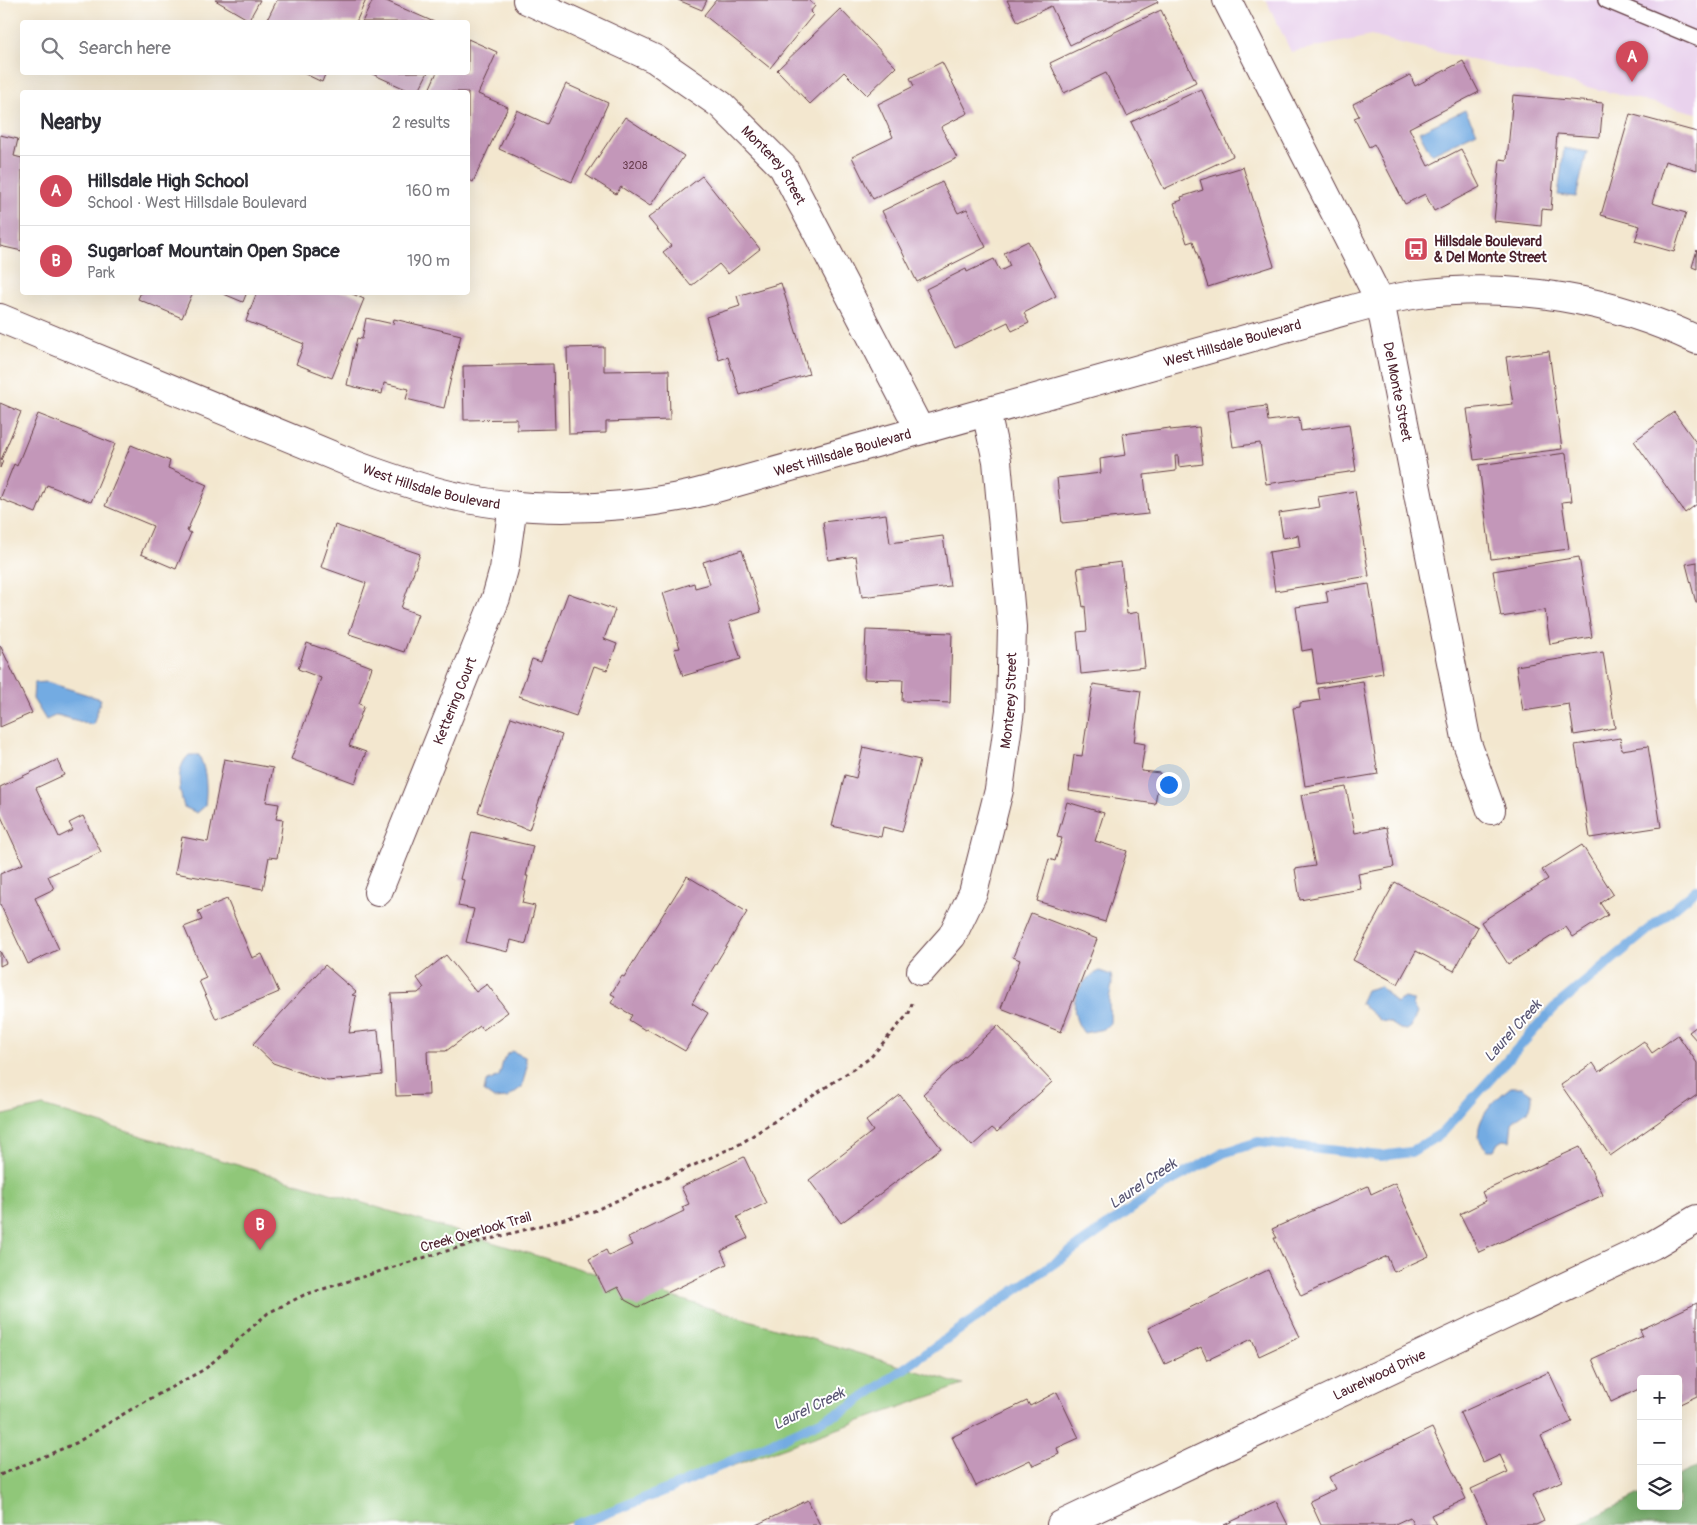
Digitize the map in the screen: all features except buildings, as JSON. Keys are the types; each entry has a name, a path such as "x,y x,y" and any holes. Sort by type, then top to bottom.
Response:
{"street":[{"name":"Monterey Street","path":"527,0 655,59 721,105 782,167 920,430"},
{"name":"Del Monte Street","path":"1227,0 1380,301 1467,743 1491,810"},
{"name":"West Hillsdale Boulevard","path":"0,318 358,466 409,484 461,498 513,505 567,508 623,505 679,497 740,482 1380,301 1418,294 1467,291 1518,292 1570,299 1622,310 1672,328 1697,340"},
{"name":"Monterey Street","path":"922,971 952,936 973,893 999,790 1010,710 1012,627 998,461 986,412"},
{"name":"Kettering Court","path":"378,892 496,598 504,569 513,505"},
{"name":"Laurelwood Drive","path":"1061,1525 1653,1245 1697,1219"}],"lane":[{"path":"1606,0 1697,38"}],"path":[{"name":"Creek Overlook Trail","path":"0,1475 76,1443 135,1407 205,1369 268,1313 304,1295 440,1253 594,1211 740,1144 870,1058 909,1013 922,971"}],"shaded area":[{"path":"1266,0 1697,0 1697,113 1371,36 1291,52"}],"green space":[{"path":"43,1106 963,1385 563,1525 0,1525 0,1116"},
{"path":"1697,1467 1697,1525 1578,1525 1637,1496 1637,1510 1682,1510 1682,1474"}],"water":[{"path":"1465,110 1477,132 1431,154 1419,132"},
{"path":"1564,148 1587,152 1576,197 1558,195"},
{"path":"47,682 101,699 93,725 57,715 46,720 33,699 34,683"},
{"path":"189,755 199,755 205,774 205,806 197,813 184,807 180,787 180,773"},
{"path":"1100,971 1111,975 1110,1023 1104,1029 1084,1033 1075,1016 1076,998 1084,982"},
{"path":"1380,986 1396,1003 1404,998 1413,1000 1413,1006 1417,1013 1411,1027 1407,1030 1400,1029 1389,1022 1381,1021 1360,1003 1366,990"},
{"path":"512,1051 525,1057 527,1066 522,1087 507,1098 494,1099 484,1092 486,1082 499,1076 504,1059"},
{"path":"1511,1087 1522,1087 1532,1094 1531,1105 1526,1112 1512,1123 1510,1141 1503,1140 1498,1143 1494,1150 1488,1150 1481,1142 1479,1134 1483,1116 1496,1100"}],"waterway":[{"name":"Laurel Creek","path":"576,1525 671,1488 845,1410 1171,1181 1223,1153 1258,1142 1381,1156 1411,1152 1442,1133 1554,1008 1697,889"}],"place":[{"name":"Hillsdale High School","path":"1632,82"},
{"name":"Hillsdale Boulevard & Del Monte Street","path":"1416,249"},
{"name":"Sugarloaf Mountain Open Space","path":"260,1250"}]}
